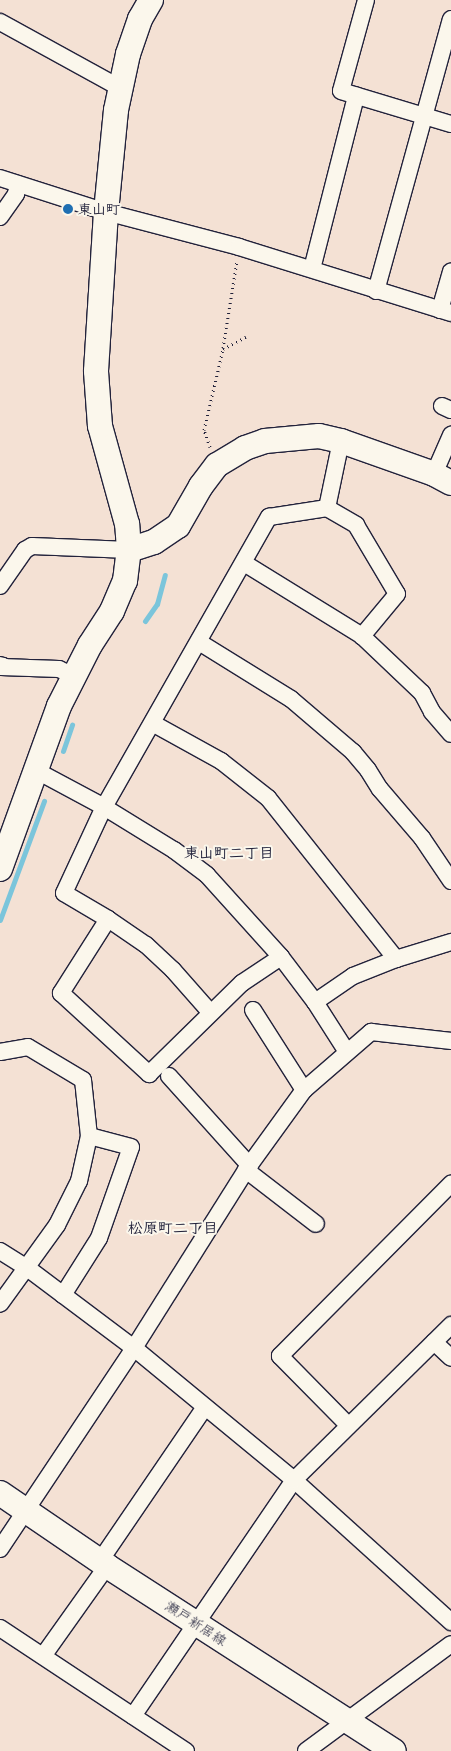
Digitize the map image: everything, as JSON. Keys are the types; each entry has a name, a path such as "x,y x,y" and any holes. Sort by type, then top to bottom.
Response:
{"street":[{"path":"0,869 59,706 90,644 112,611 125,581 129,550 127,524 100,426 96,371 106,212 120,88 137,28 151,0"},
{"path":"366,0 341,91 451,124"},
{"path":"376,291 451,20"},
{"path":"0,22 120,88"},
{"path":"312,269 356,96"},
{"path":"0,178 106,212 239,246 376,291 446,311 451,272"},
{"path":"0,217 16,194 18,184"},
{"path":"0,586 25,550 32,546 129,550 154,542 178,526 200,486 217,465 244,448 265,441 319,436 442,478 451,435"},
{"path":"326,508 341,442"},
{"path":"210,1012 160,958 108,919 64,893 104,807 154,724 269,517 326,508 356,525 397,594 362,636"},
{"path":"244,563 362,636 422,692 432,712 451,734"},
{"path":"199,642 291,699 353,752 368,770 380,789 422,838 451,881"},
{"path":"0,667 59,669 74,676"},
{"path":"154,724 221,761 268,798 290,823 396,960"},
{"path":"37,771 104,807 174,850 208,875 281,957 316,1002 347,1052"},
{"path":"108,919 61,993 149,1074 210,1012 242,983 281,957"},
{"path":"316,1002 353,976 451,942"},
{"path":"254,1010 304,1090"},
{"path":"0,1549 134,1348 248,1168 304,1090 371,1032 451,1041"},
{"path":"0,1052 28,1047 83,1080 90,1136 80,1181 57,1225 0,1304"},
{"path":"169,1076 248,1168 316,1224"},
{"path":"63,1295 99,1238 131,1147 90,1136"},
{"path":"348,1425 280,1356 451,1184"},
{"path":"0,1251 26,1267 134,1348 294,1480 448,1612"},
{"path":"133,1716 294,1480 451,1325"},
{"path":"434,1342 451,1358"},
{"path":"43,1656 205,1407"},
{"name":"瀬戸新居線","path":"0,1492 103,1563 394,1751"},
{"path":"0,1628 186,1751"},
{"path":"306,1751 451,1644"}],"path":[{"path":"217,465 204,430 223,349 239,246"},
{"path":"223,349 246,337"}],"waterway":[{"path":"145,621 157,604 165,575"},
{"path":"63,751 72,725"},
{"path":"0,920 44,801"}],"place":[{"name":"東山町","path":"68,209"}],"district":[{"name":"東山町二丁目","path":"229,853"},
{"name":"松原町二丁目","path":"173,1228"}]}
